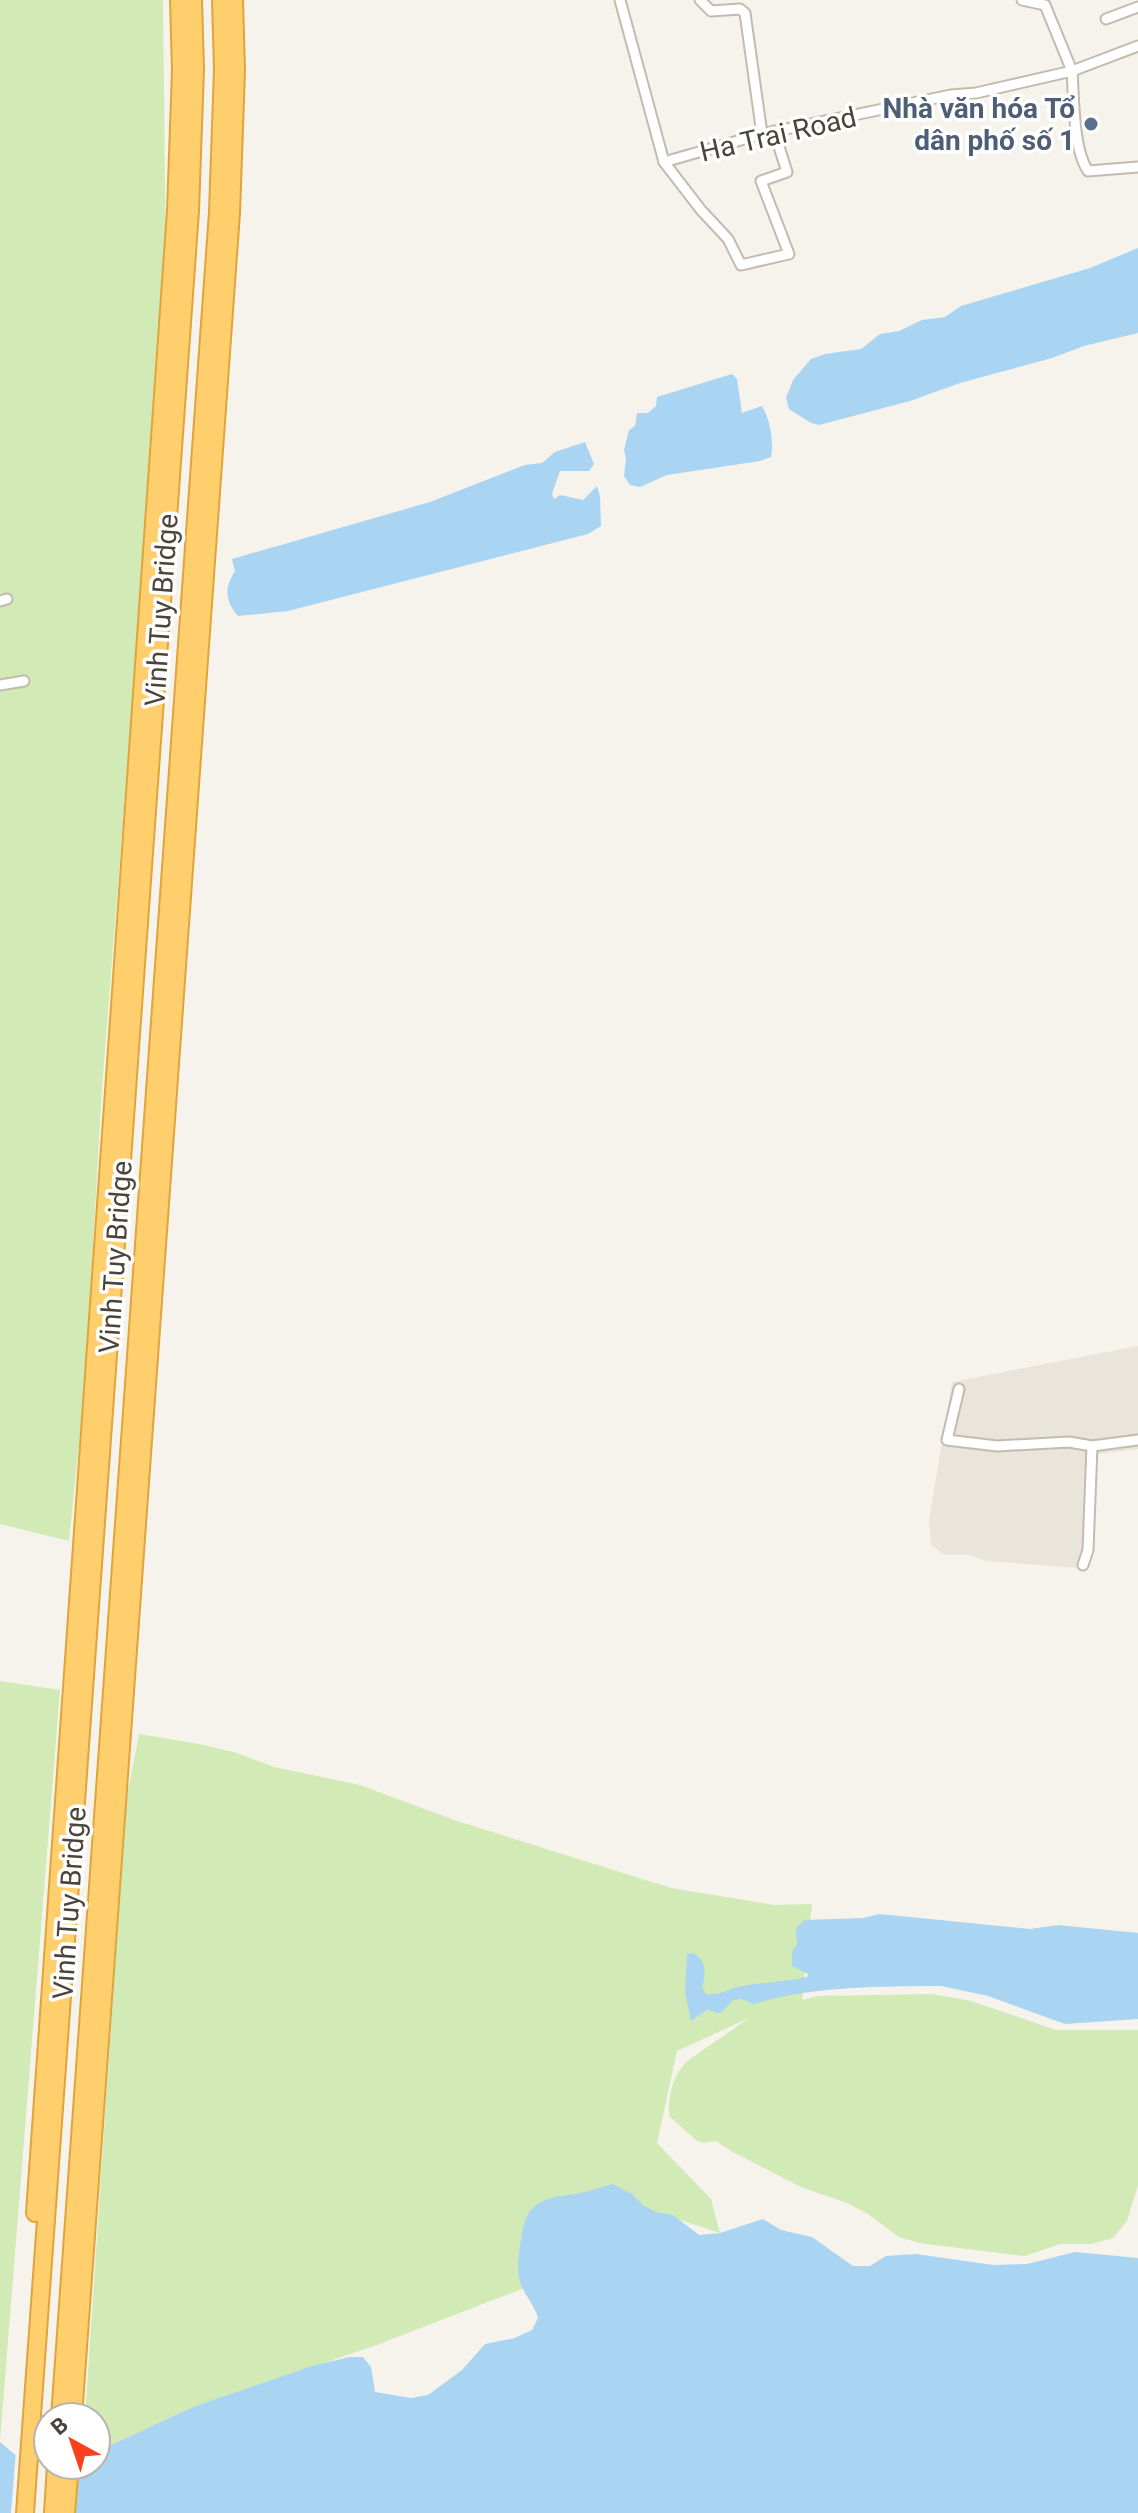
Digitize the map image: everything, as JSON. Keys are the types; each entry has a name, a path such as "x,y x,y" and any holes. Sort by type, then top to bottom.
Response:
{"highway":[{"name":"Vinh Tuy Bridge","path":"14,2513 176,211 181,70 179,0"},
{"name":"Vinh Tuy Bridge","path":"25,2513 190,211 195,69 193,0"},
{"name":"Vinh Tuy Bridge","path":"61,2401 217,228 223,69 221,0"},
{"name":"Vinh Tuy Bridge","path":"74,2401 231,213 236,70 234,0"},
{"path":"53,2513 55,2481"},
{"path":"66,2513 69,2481"}],"street":[{"path":"620,0 664,162 728,239 741,265 789,254 761,181 787,172 774,131"},
{"path":"700,0 711,11 740,9 745,13 762,134"},
{"path":"1022,0 1045,5 1072,71 1075,117 1088,171 1138,167"},
{"path":"1106,19 1138,7"},
{"name":"Ha Trai Road","path":"664,162 774,131 939,97 976,93 1072,71 1138,46"},
{"path":"0,685 24,681"},
{"path":"959,1389 947,1440 997,1446 1069,1442 1092,1446 1138,1440"},
{"path":"1083,1565 1088,1550 1092,1446"}],"shaded area":[{"path":"1138,1346 1138,1449 1089,1455 1086,1534 1079,1568 945,1555 931,1545 929,1521 952,1382"}],"green space":[{"path":"0,0 163,0 166,276 102,1088 85,1385 69,1541 0,1524"},
{"path":"0,1681 60,1690 0,2441"},
{"path":"139,1734 199,1744 237,1753 274,1767 360,1785 454,1820 671,1888 774,1905 812,1904 802,2000 818,1996 932,1994 971,2001 1056,2030 1138,2030 1138,2185 1127,2221 1113,2238 1092,2244 1060,2244 1025,2256 919,2243 899,2237 868,2214 847,2203 803,2188 716,2141 703,2143 696,2140 669,2116 674,2081 686,2062 749,2018 677,2051 657,2143 711,2199 720,2233 656,2212 594,2226 522,2289 374,2346 193,2407 112,2445 112,2401 86,2401 126,1801"}],"water":[{"path":"1138,248 1138,333 1084,346 910,401 819,425 789,409 786,398 793,380 811,359 861,349 880,334 899,331 922,320 945,317 961,306 1090,268"},
{"path":"732,374 737,379 742,413 762,406 765,411 772,437 771,457 667,475 640,487 630,485 624,476 624,450 629,430 635,426 637,413 648,413 656,406 657,397"},
{"path":"585,442 594,464 589,471 560,471 552,494 554,499 560,495 583,500 597,486 601,526 588,534 288,611 238,616 230,605 228,589 235,571 232,559 430,502 525,465 542,463 555,452"},
{"path":"879,1914 1030,1929 1058,1925 1138,1933 1138,2019 1065,2024 988,1996 941,1986 924,1986 817,1991 754,2004 742,1999 733,2000 721,2013 708,2009 691,2021 685,1992 687,1954 698,1956 703,1964 702,1987 706,1994 807,1977 808,1974 792,1966 792,1952 797,1944 796,1928 805,1920 863,1918"},
{"path":"613,2184 656,2212 673,2215 699,2235 720,2233 763,2219 781,2230 812,2237 853,2266 870,2266 886,2256 916,2254 993,2265 1027,2264 1075,2252 1138,2258 1138,2513 0,2513 0,2442 32,2469 32,2481 112,2481 112,2445 193,2407 312,2366 349,2357 363,2357 371,2367 375,2392 411,2398 428,2395 462,2370 485,2344 515,2338 532,2330 538,2318 521,2283 518,2269 526,2218 544,2201"}],"pier":[{"path":"16,2450 32,2464 32,2481 62,2481 69,2513 11,2513"}],"place":[{"name":"Nhà văn hóa Tổ dân phố số 1","path":"1091,124"}]}
